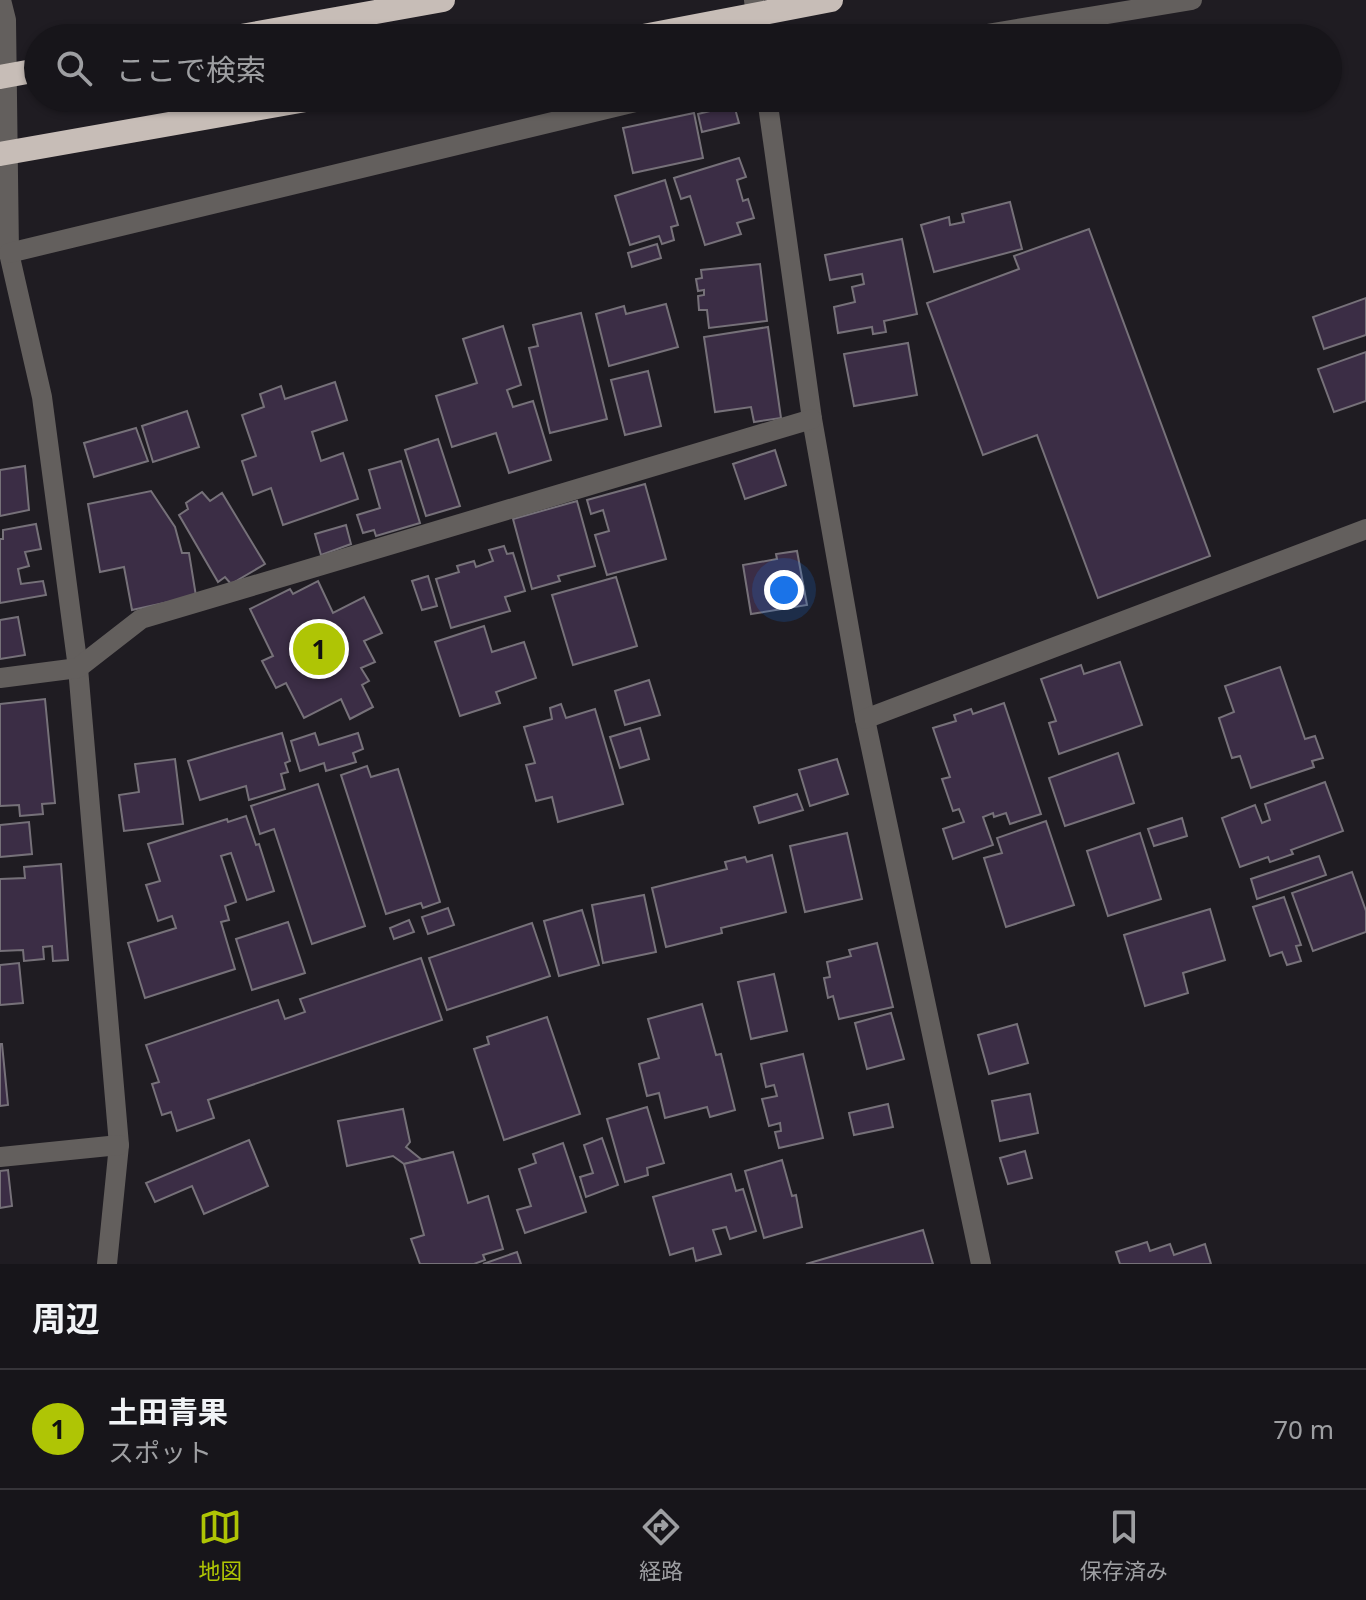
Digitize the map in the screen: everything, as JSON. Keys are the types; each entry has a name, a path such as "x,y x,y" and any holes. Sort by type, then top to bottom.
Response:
{"highway":[{"path":"308,24 443,0"},
{"path":"706,24 831,0"},
{"path":"0,77 24,73"},
{"path":"0,154 238,112"}],"street":[{"path":"1,0 6,20 9,253 42,397 78,668 119,1145 107,1264"},
{"path":"754,0 757,24"},
{"path":"1047,24 1192,0"},
{"path":"9,253 594,112"},
{"path":"769,112 812,419 865,719 981,1264"},
{"path":"0,678 78,668 141,619 812,419"},
{"path":"865,719 1366,529"},
{"path":"0,1157 119,1145"}],"building":[{"path":"736,112 739,123 702,132 698,114"},
{"path":"694,113 703,158 633,173 623,128"},
{"path":"739,158 746,177 737,180 743,201 748,199 754,218 737,223 741,234 705,245 690,196 681,199 674,178"},
{"path":"665,180 678,225 671,227 674,240 662,244 659,236 630,245 615,196"},
{"path":"1010,202 1022,249 934,272 921,225 949,217 950,225 964,222 962,214"},
{"path":"1089,229 1210,556 1098,598 1037,435 983,455 927,303 1019,269 1014,256"},
{"path":"902,239 917,314 884,321 886,332 873,334 872,327 838,333 834,307 855,302 852,287 864,284 862,274 830,280 825,255"},
{"path":"657,244 661,258 632,267 628,253"},
{"path":"760,264 767,321 709,328 707,310 699,310 698,296 704,295 704,290 698,291 696,279 702,278 701,270"},
{"path":"1366,298 1366,335 1324,349 1313,317"},
{"path":"666,304 678,347 609,366 596,314 624,306 626,314"},
{"path":"581,313 607,419 550,433 529,348 538,346 533,325"},
{"path":"503,326 521,385 507,390 513,407 533,401 551,460 509,473 496,433 452,447 436,396 477,383 463,339"},
{"path":"768,327 781,418 754,422 751,407 715,412 704,337"},
{"path":"908,343 917,395 854,406 844,354"},
{"path":"1366,352 1366,401 1334,412 1318,369"},
{"path":"648,371 661,426 625,435 611,380"},
{"path":"335,382 347,420 312,432 321,461 343,453 358,499 283,525 271,488 253,495 242,461 256,456 242,415 264,407 260,394 281,386 285,399"},
{"path":"187,411 199,447 153,462 142,426"},
{"path":"136,428 148,461 94,477 84,443"},
{"path":"438,439 460,506 426,516 405,450"},
{"path":"775,450 786,485 745,499 733,464"},
{"path":"401,461 420,523 376,536 374,530 363,533 357,515 380,508 369,470"},
{"path":"25,466 29,510 0,516 0,470"},
{"path":"645,484 666,559 607,575 595,535 609,531 603,510 591,514 587,500"},
{"path":"151,491 175,527 182,553 189,553 196,596 132,610 124,567 100,572 88,504"},
{"path":"202,492 210,501 222,493 265,564 231,584 225,577 218,582 179,515 188,509 186,503"},
{"path":"577,501 595,566 558,576 560,581 532,589 513,519"},
{"path":"36,524 41,549 25,552 29,566 18,569 21,584 43,581 46,595 0,603 0,539 3,539 3,530"},
{"path":"346,525 351,544 321,555 315,534"},
{"path":"504,546 507,554 513,553 525,591 505,597 510,611 451,628 436,579 459,572 457,566 474,561 476,567 493,561 489,550"},
{"path":"797,551 807,605 751,614 743,565 777,559 776,554"},
{"path":"428,576 437,606 422,610 412,581"},
{"path":"616,577 637,646 573,665 552,595"},
{"path":"318,581 333,613 364,597 382,633 364,641 375,662 361,668 369,681 362,685 373,707 350,719 341,699 304,718 286,683 276,688 262,661 273,656 250,609 290,589 293,594"},
{"path":"18,617 25,655 0,659 0,620"},
{"path":"484,626 492,652 524,642 536,678 496,692 500,703 460,716 435,642"},
{"path":"1120,662 1142,725 1059,754 1049,723 1056,721 1041,679 1081,665 1084,674"},
{"path":"1280,667 1305,739 1315,736 1323,758 1312,761 1314,767 1251,788 1240,756 1232,758 1219,718 1234,712 1225,686"},
{"path":"649,680 660,715 625,725 615,691"},
{"path":"45,699 55,803 42,804 43,814 20,816 19,805 0,806 0,704"},
{"path":"1004,703 1041,814 1010,824 1006,813 983,817 993,845 953,859 943,829 964,822 959,809 953,811 942,779 950,777 933,728 956,721 954,715 971,709 973,714"},
{"path":"561,704 566,718 595,709 623,804 558,822 552,797 536,801 526,765 535,763 524,727 552,719 550,708"},
{"path":"640,728 649,759 620,768 610,737"},
{"path":"282,733 290,761 285,763 288,772 281,774 285,789 249,800 246,786 200,800 188,761"},
{"path":"315,733 319,745 358,733 363,749 353,753 356,762 326,771 324,763 300,771 291,741"},
{"path":"1118,753 1134,803 1065,826 1049,778"},
{"path":"175,759 183,824 124,831 119,795 139,792 135,764"},
{"path":"837,759 848,794 810,806 799,770"},
{"path":"367,766 371,777 398,769 440,902 423,908 421,903 386,914 341,775"},
{"path":"1325,782 1343,831 1291,850 1293,854 1270,862 1268,857 1240,867 1222,818 1255,805 1262,823 1270,820 1265,804"},
{"path":"318,784 365,926 312,944 274,829 260,834 251,806"},
{"path":"797,794 803,810 759,823 754,807"},
{"path":"246,816 274,891 247,900 231,853 221,856 236,902 225,906 229,920 221,922 235,969 145,998 128,943 176,928 172,916 158,921 146,885 160,881 148,844"},
{"path":"1182,818 1187,836 1154,846 1148,829"},
{"path":"1046,821 1074,905 1006,927 984,858 1002,853 997,838"},
{"path":"29,822 32,854 0,857 0,825"},
{"path":"847,833 862,899 805,912 790,846"},
{"path":"1140,833 1161,899 1108,916 1087,851"},
{"path":"772,855 786,912 721,928 722,933 666,947 652,888 727,869 725,862 745,857 747,862"},
{"path":"1319,856 1326,875 1257,899 1251,879"},
{"path":"61,864 68,960 53,961 52,946 43,947 44,959 24,961 23,950 0,951 0,879 25,878 24,867"},
{"path":"1352,872 1366,911 1366,932 1313,951 1292,893"},
{"path":"644,895 656,952 603,963 592,905"},
{"path":"1284,897 1301,945 1296,946 1301,961 1287,965 1282,952 1270,956 1253,907"},
{"path":"448,908 454,925 428,934 422,917"},
{"path":"1210,909 1225,960 1183,973 1188,993 1145,1006 1124,935"},
{"path":"582,910 599,965 559,976 544,921"},
{"path":"409,920 414,932 394,939 390,928"},
{"path":"288,922 305,973 252,990 236,939"},
{"path":"532,923 550,976 447,1010 429,958"},
{"path":"877,943 893,1007 839,1019 833,996 828,998 824,978 830,977 827,962 851,956 849,950"},
{"path":"421,958 442,1020 208,1100 214,1118 177,1131 171,1112 162,1115 152,1084 159,1082 146,1045 278,1000 285,1019 305,1012 300,999"},
{"path":"19,963 23,1003 0,1005 0,965"},
{"path":"774,974 787,1031 751,1039 738,982"},
{"path":"702,1004 716,1055 721,1054 735,1110 710,1117 707,1107 665,1118 659,1093 647,1096 639,1064 659,1058 648,1019"},
{"path":"891,1013 904,1059 867,1069 855,1023"},
{"path":"547,1017 580,1114 504,1140 474,1049 489,1044 487,1037"},
{"path":"1017,1024 1028,1063 989,1074 978,1035"},
{"path":"0,1044 8,1105 0,1106"},
{"path":"803,1054 823,1138 779,1148 775,1132 781,1131 780,1123 769,1126 762,1099 777,1096 774,1085 766,1087 761,1064"},
{"path":"1030,1094 1038,1133 1000,1141 992,1101"},
{"path":"888,1104 893,1127 854,1135 849,1113"},
{"path":"647,1107 664,1163 647,1168 648,1175 625,1182 607,1119"},
{"path":"403,1109 410,1142 406,1147 422,1160 404,1164 393,1156 347,1166 338,1121"},
{"path":"602,1138 618,1185 586,1197 580,1177 593,1173 584,1145"},
{"path":"249,1140 268,1186 204,1214 192,1186 155,1202 146,1183"},
{"path":"563,1143 586,1212 525,1233 517,1210 531,1206 519,1169 536,1163 533,1154"},
{"path":"1025,1151 1032,1178 1008,1184 1000,1158"},
{"path":"453,1152 468,1203 488,1196 503,1249 483,1255 485,1260 474,1264 420,1264 411,1239 424,1235 404,1164"},
{"path":"782,1160 792,1196 796,1195 802,1227 764,1238 745,1171"},
{"path":"8,1170 12,1206 0,1208 0,1171"},
{"path":"731,1174 736,1191 743,1189 756,1231 730,1239 726,1227 713,1230 721,1254 696,1261 693,1248 670,1255 653,1197"},
{"path":"923,1230 933,1264 806,1264"},
{"path":"1147,1242 1150,1251 1170,1244 1174,1255 1205,1244 1211,1264 1120,1264 1116,1252"},
{"path":"517,1252 521,1264 483,1264"}],"place":[{"name":"土田青果","path":"319,649"}]}
